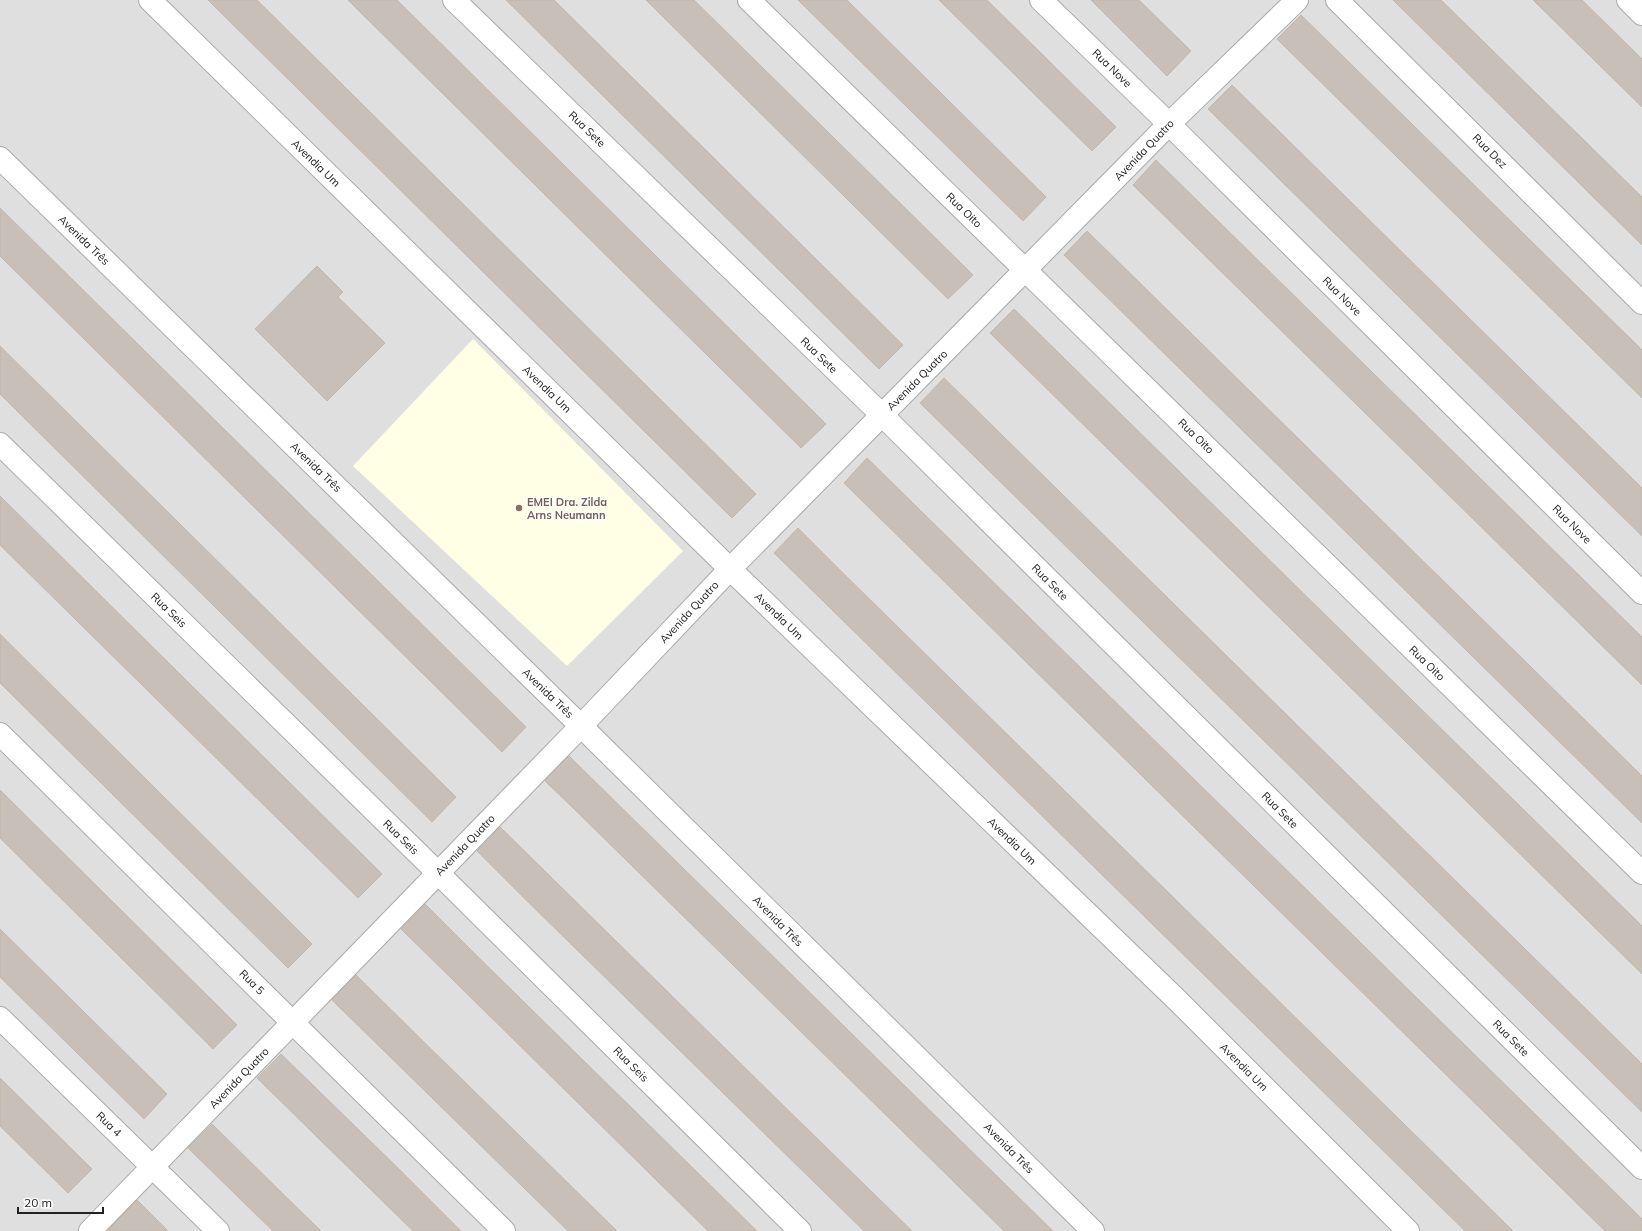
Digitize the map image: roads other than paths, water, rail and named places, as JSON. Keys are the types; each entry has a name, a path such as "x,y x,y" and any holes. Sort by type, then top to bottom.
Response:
{"street":[{"name":"Avendia Um","path":"150,0 730,569 1176,1000 1408,1231"},
{"name":"Rua Sete","path":"454,0 882,416 1642,1168"},
{"name":"Rua Oito","path":"749,0 1642,873"},
{"name":"Rua Nove","path":"1041,0 1169,124 1642,593"},
{"name":"Avenida Quatro","path":"90,1231 581,726 730,569 1169,124 1296,0"},
{"name":"Rua Dez","path":"1337,0 1642,303"},
{"path":"1628,0 1642,14"},
{"name":"Avenida Três","path":"0,158 581,726 1093,1231"},
{"name":"Rua Seis","path":"0,444 438,873 800,1231"},
{"name":"Rua 5","path":"0,734 504,1231"},
{"name":"Rua 4","path":"0,1018 218,1231"}],"place":[{"name":"EMEI Dra. Zilda Arns Neumann","path":"519,508"}]}
